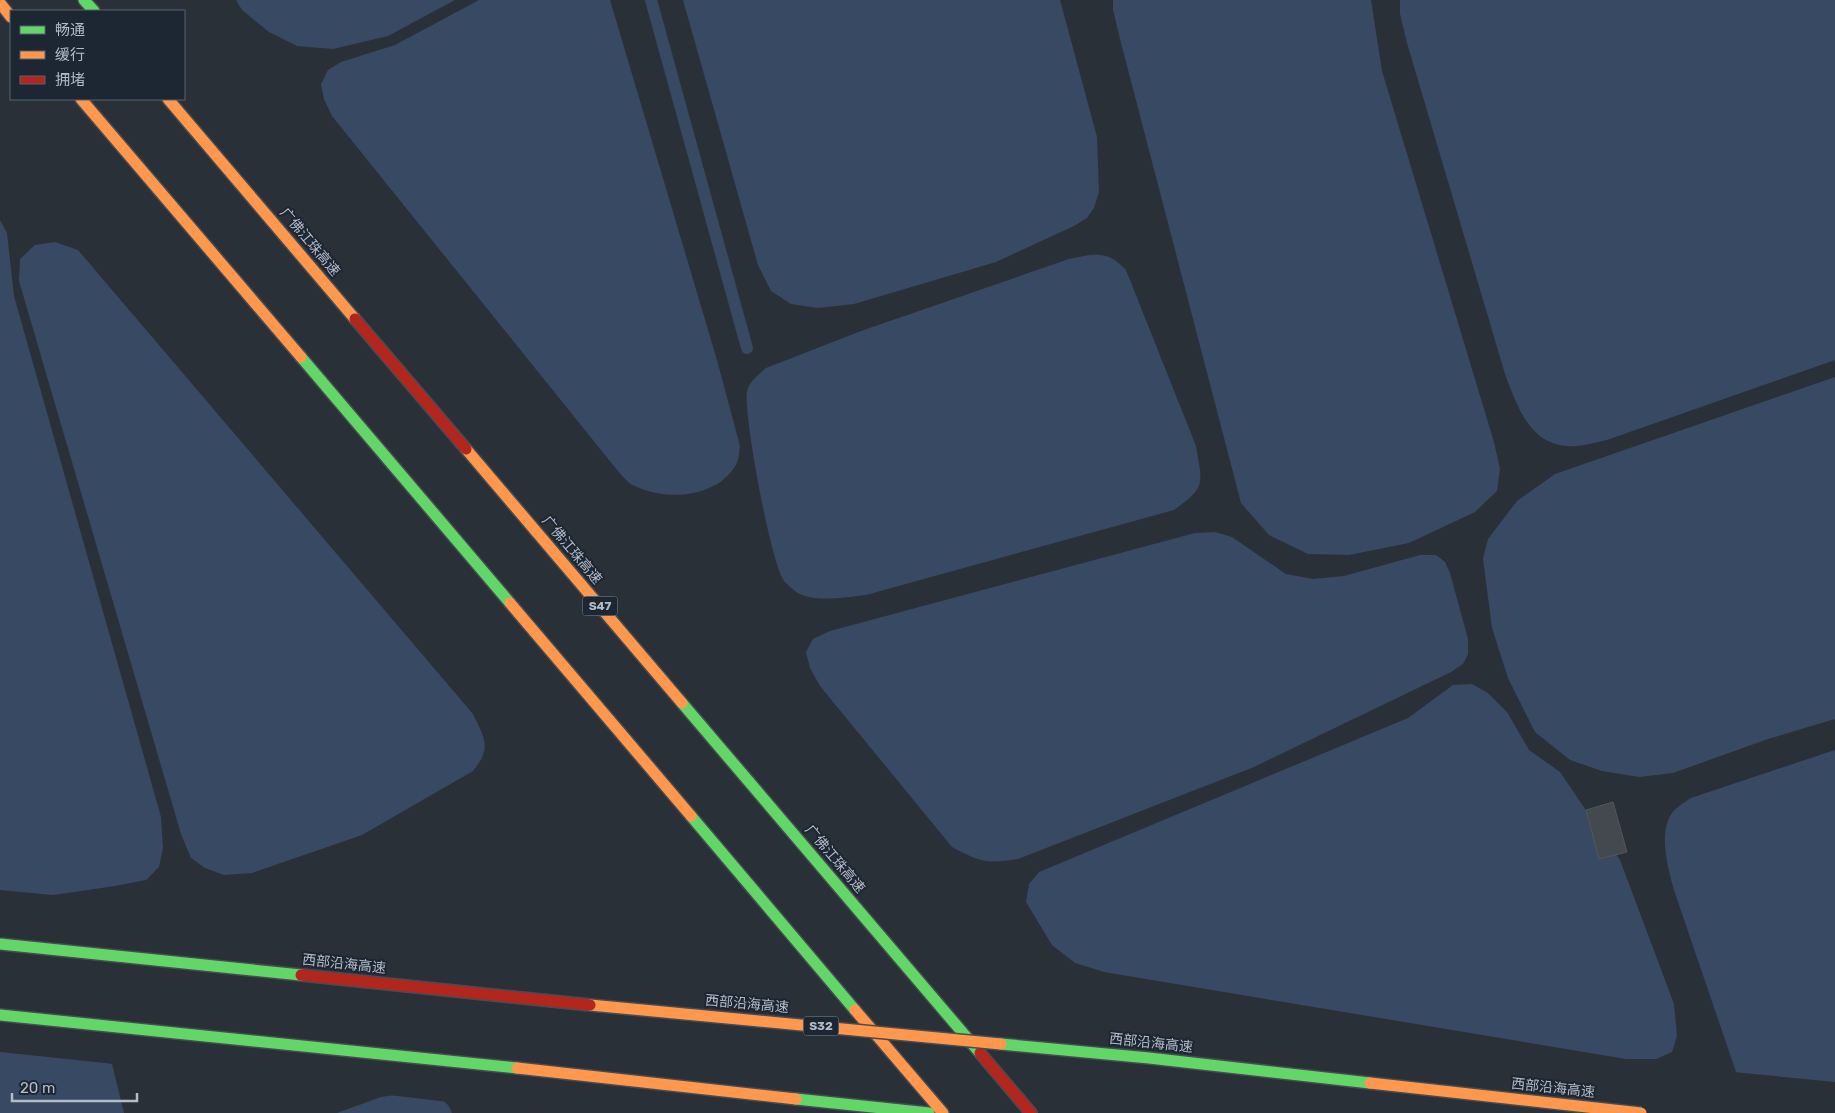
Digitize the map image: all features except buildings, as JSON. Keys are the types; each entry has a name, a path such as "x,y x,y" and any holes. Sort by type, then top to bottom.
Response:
{"highway":[{"path":"84,0 93,10"},
{"path":"0,3 10,16"},
{"path":"82,100 943,1113"},
{"name":"广佛江珠高速","path":"169,100 1031,1113"},
{"name":"西部沿海高速","path":"0,944 1149,1058 1641,1113"},
{"path":"0,1015 929,1113"}],"water":[{"path":"236,0 455,0 388,36 333,49 297,46 269,32 242,10"},
{"path":"479,0 610,0 717,360 740,446 738,460 734,468 714,486 702,491 674,495 647,491 626,480 332,116 324,99 321,84 328,70 341,62 395,45"},
{"path":"683,0 1060,0 1097,137 1099,192 1094,208 1087,218 1074,226 996,262 854,304 818,308 791,304 771,291 758,265"},
{"path":"1113,0 1371,0 1382,71 1494,442 1500,469 1497,491 1475,512 1409,543 1349,555 1308,554 1269,535 1241,503 1120,39 1113,10"},
{"path":"1400,0 1835,0 1835,360 1607,440 1577,446 1561,445 1548,441 1537,434 1521,413 1505,374 1407,43 1400,14"},
{"path":"0,220 7,233 14,296 161,817 163,848 159,867 146,880 0,903"},
{"path":"55,242 78,250 473,714 481,730 485,749 483,756 473,771 362,835 252,873 224,875 205,868 191,858 181,834 19,281 20,259 35,245"},
{"path":"1089,255 1109,257 1126,270 1196,446 1200,468 1200,483 1192,496 1174,510 866,595 814,598 798,593 784,581 772,547 759,488 749,428 747,391 755,378 766,368 861,331 1069,259"},
{"path":"1835,377 1835,719 1768,739 1673,773 1639,777 1602,771 1570,760 1535,732 1508,678 1492,628 1483,559 1488,539 1517,501 1555,474"},
{"path":"1215,532 1232,537 1286,574 1313,579 1344,576 1420,555 1436,555 1445,562 1450,573 1468,639 1468,654 1463,664 1451,672 1254,767 1018,859 998,861 977,859 952,847 820,686 810,668 806,652 813,639 830,631 1195,533"},
{"path":"1472,684 1488,693 1507,712 1529,750 1560,772 1620,860 1674,1004 1677,1036 1672,1052 1656,1059 1626,1059 1104,972 1075,963 1052,945 1026,902 1029,884 1039,872 1408,718 1453,685"},
{"path":"1835,750 1835,1113 1750,1113 1674,890 1669,872 1665,840 1668,821 1674,811 1691,798"},
{"path":"0,966 89,970 124,1113 0,1113"},
{"path":"406,1093 427,1095 440,1099 445,1102 452,1113 337,1113 381,1097"}],"pier":[{"path":"0,890 63,896 0,905"},
{"path":"0,964 90,967 114,1064 0,1052"},
{"path":"741,1049 799,1113 547,1113 484,1106"},
{"path":"1733,1072 1835,1082 1835,1113 1747,1113"},
{"path":"406,1090 438,1094 449,1102 380,1094"}],"waterway":[{"path":"651,0 747,348"}],"traffic: fast":[{"path":"84,0 93,10"},
{"path":"301,357 510,603"},
{"path":"682,703 980,1053"},
{"path":"691,816 855,1010"},
{"path":"0,944 301,975"},
{"path":"0,1015 517,1068"},
{"path":"1001,1044 1149,1058 1370,1083"},
{"path":"796,1099 929,1113"}],"traffic: slow":[{"path":"0,3 10,16"},
{"path":"82,100 301,357"},
{"path":"169,100 355,319"},
{"path":"466,449 682,703"},
{"path":"510,603 691,816"},
{"path":"590,1005 1001,1044"},
{"path":"855,1010 943,1113"},
{"path":"517,1068 796,1099"},
{"path":"1370,1083 1641,1113"}],"traffic: jam":[{"path":"355,319 466,449"},
{"path":"301,975 590,1005"},
{"path":"980,1053 1031,1113"}]}
